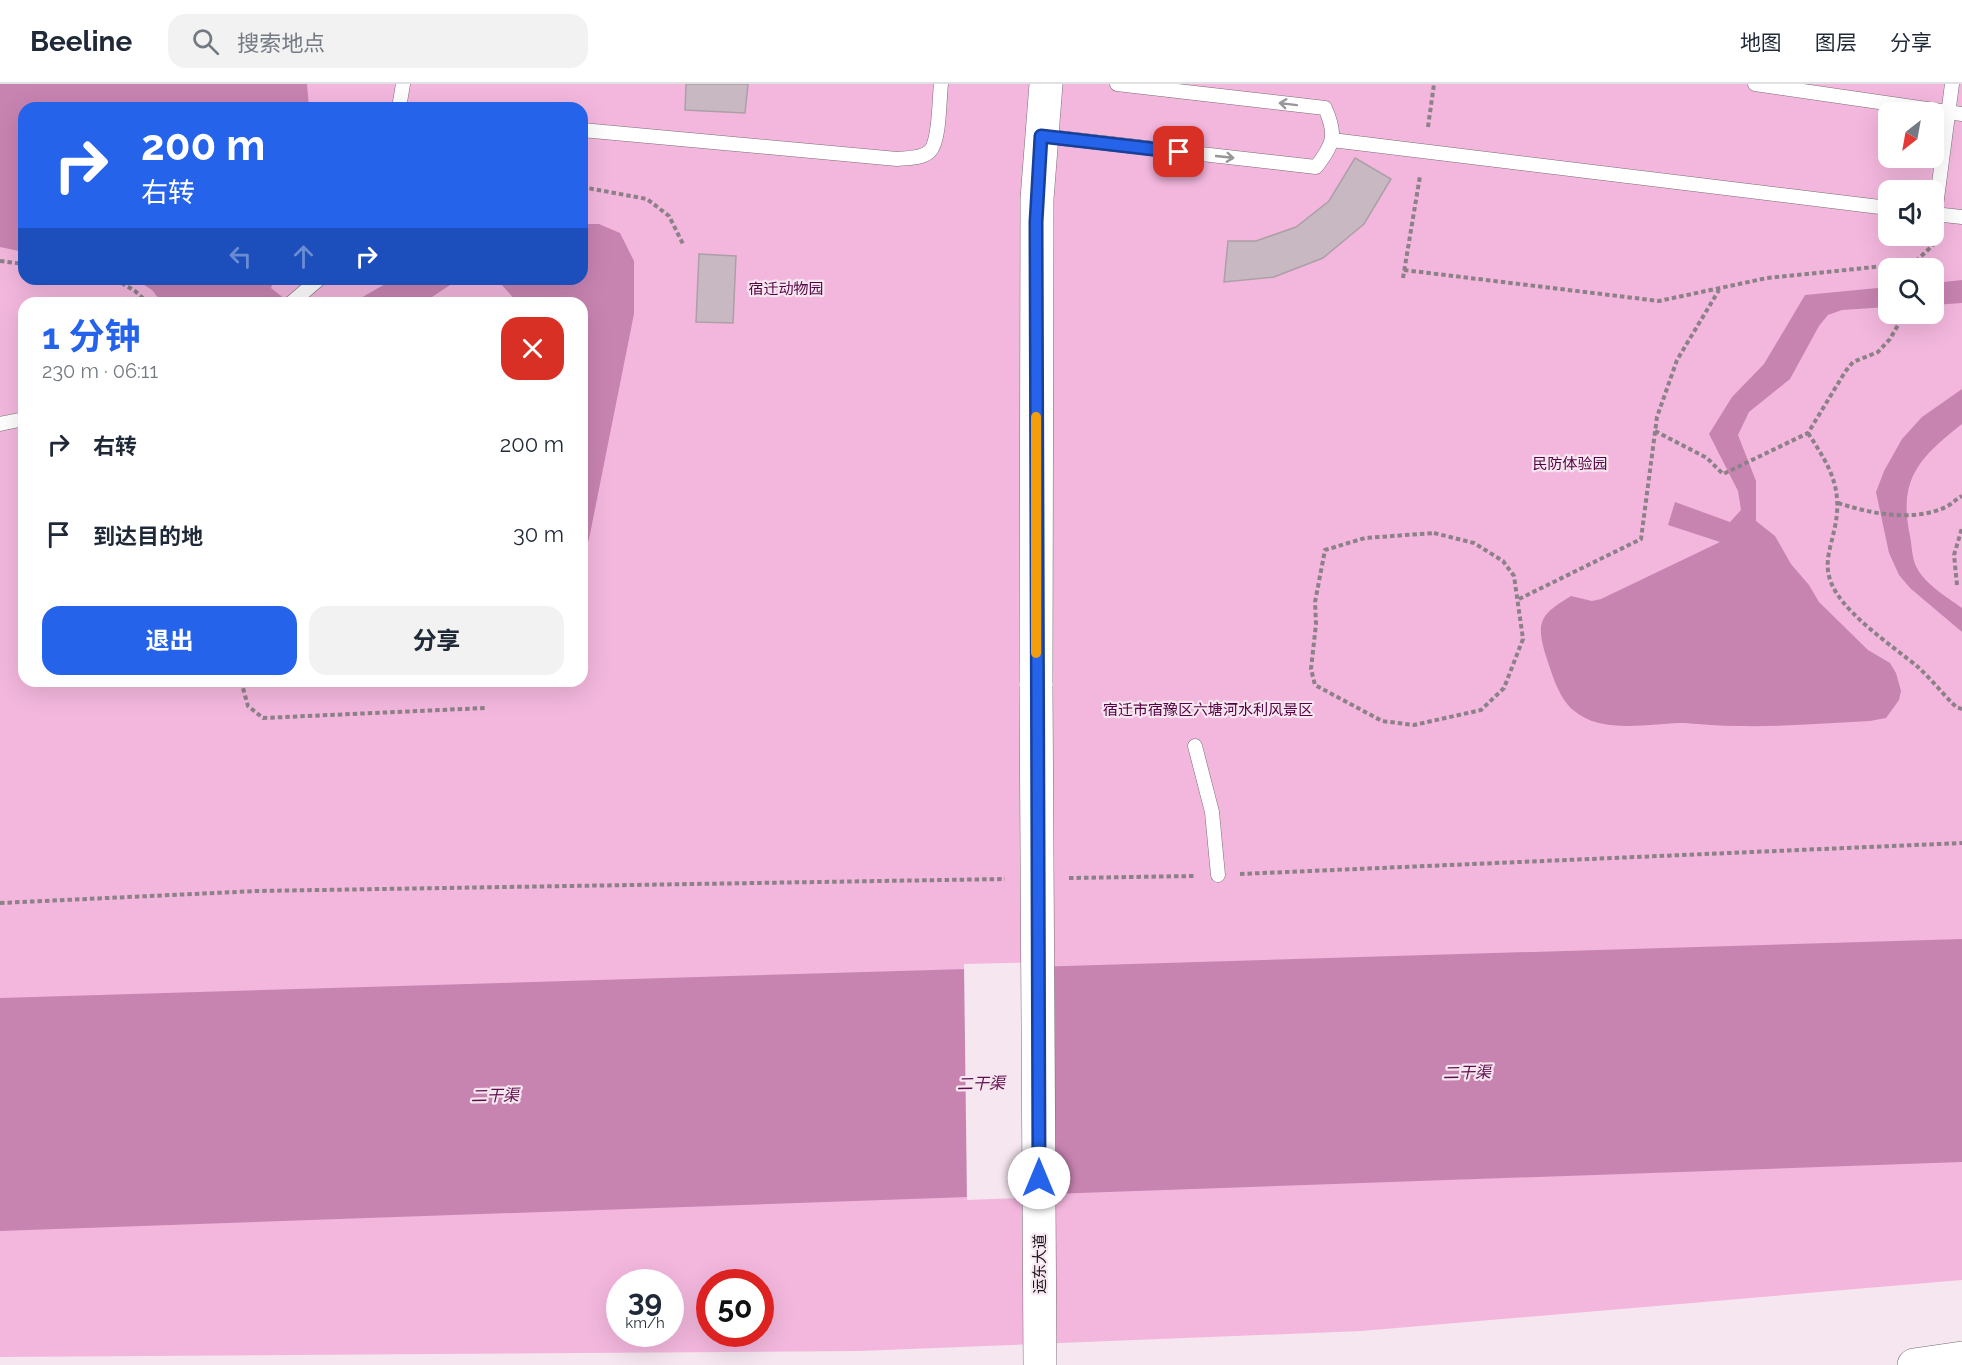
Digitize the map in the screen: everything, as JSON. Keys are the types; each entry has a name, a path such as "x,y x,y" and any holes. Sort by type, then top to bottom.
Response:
{"main road":[{"name":"运东大道","path":"1040,1365 1036,210 1046,84"},
{"path":"1914,1365 1962,1358"}],"lane":[{"path":"400,102 403,84"},
{"path":"588,131 897,159 916,157 929,153 935,143 941,84"},
{"path":"1041,136 1316,167 1330,149 1334,128 1325,108 1117,84"},
{"path":"1755,84 1955,113"},
{"path":"1941,180 1955,113 1953,84"},
{"path":"1332,140 1878,207"},
{"path":"1944,215 1962,217"},
{"path":"299,297 312,285"},
{"path":"0,424 18,420"},
{"path":"1195,746 1212,812 1218,875"}],"path":[{"path":"1403,278 1434,84"},
{"path":"588,188 647,199 669,216 683,244"},
{"path":"1919,258 1932,246"},
{"path":"0,261 18,263"},
{"path":"1404,270 1659,301 1767,278 1878,269"},
{"path":"125,285 142,297"},
{"path":"1519,599 1641,539 1657,417 1677,360 1720,289"},
{"path":"1655,430 1707,458 1723,474 1808,433 1853,362 1878,351 1890,339 1899,324"},
{"path":"1808,433 1831,471 1838,503 1828,560 1829,577 1841,600 1919,669 1956,707 1962,709"},
{"path":"1838,503 1873,514 1920,514 1948,506 1962,496"},
{"path":"1957,585 1954,555 1961,542 1962,528"},
{"path":"1434,533 1474,543 1503,561 1514,576 1519,599 1523,639 1514,666 1504,688 1481,710 1414,725 1382,721 1315,685 1311,669 1316,624 1315,602 1325,550 1365,538 1434,533"},
{"path":"243,687 248,706 263,718 485,708"},
{"path":"1064,878 1218,875 1962,843"},
{"path":"0,903 257,891 1016,879"}],"green space":[{"name":"宿迁市宿豫区六塘河水利风景区","path":"0,84 1962,84 1962,1280 1361,1331 859,1351 0,1357"}],"water":[{"path":"0,84 307,84 308,102 18,102 18,251 0,247"},
{"path":"588,224 599,224 620,233 634,261 634,314 588,542 588,297 513,297 502,285 588,285"},
{"path":"1962,280 1962,303 1944,304 1944,282"},
{"path":"144,285 272,285 271,288 282,297 157,297"},
{"path":"384,285 450,285 432,297 362,297"},
{"path":"1878,288 1878,308 1842,310 1828,315 1819,326 1790,379 1749,412 1738,435 1756,481 1756,521 1775,536 1791,564 1809,585 1819,602 1868,650 1890,663 1896,673 1901,691 1899,700 1886,718 1870,721 1771,726 1684,723 1626,726 1597,723 1584,718 1568,705 1553,676 1542,642 1541,625 1544,618 1554,607 1571,596 1592,601 1601,599 1720,542 1668,525 1675,502 1730,522 1741,510 1738,491 1709,434 1732,397 1764,364 1805,295"},
{"path":"1962,389 1962,424 1923,459 1915,471 1907,499 1907,516 1915,565 1931,585 1962,608 1962,632 1910,588 1899,575 1889,553 1876,492 1884,471 1902,439 1922,417"},
{"name":"二干渠","path":"1962,939 1962,1162 0,1231 0,998"}],"pier":[{"path":"1044,962 1047,1197 967,1200 964,964"}],"building":[{"path":"686,84 748,84 745,113 685,110"},
{"path":"1355,158 1391,179 1364,224 1323,258 1274,277 1224,282 1228,241 1256,241 1296,227 1329,201"},
{"path":"699,254 736,256 733,323 696,322"}],"slow traffic":[{"path":"1036,417 1036,653"}],"route":[{"path":"1039,1178 1036,222 1041,136 1179,152"}],"park label":[{"name":"宿迁动物园","path":"786,289"},
{"name":"民防体验园","path":"1570,464"}]}
